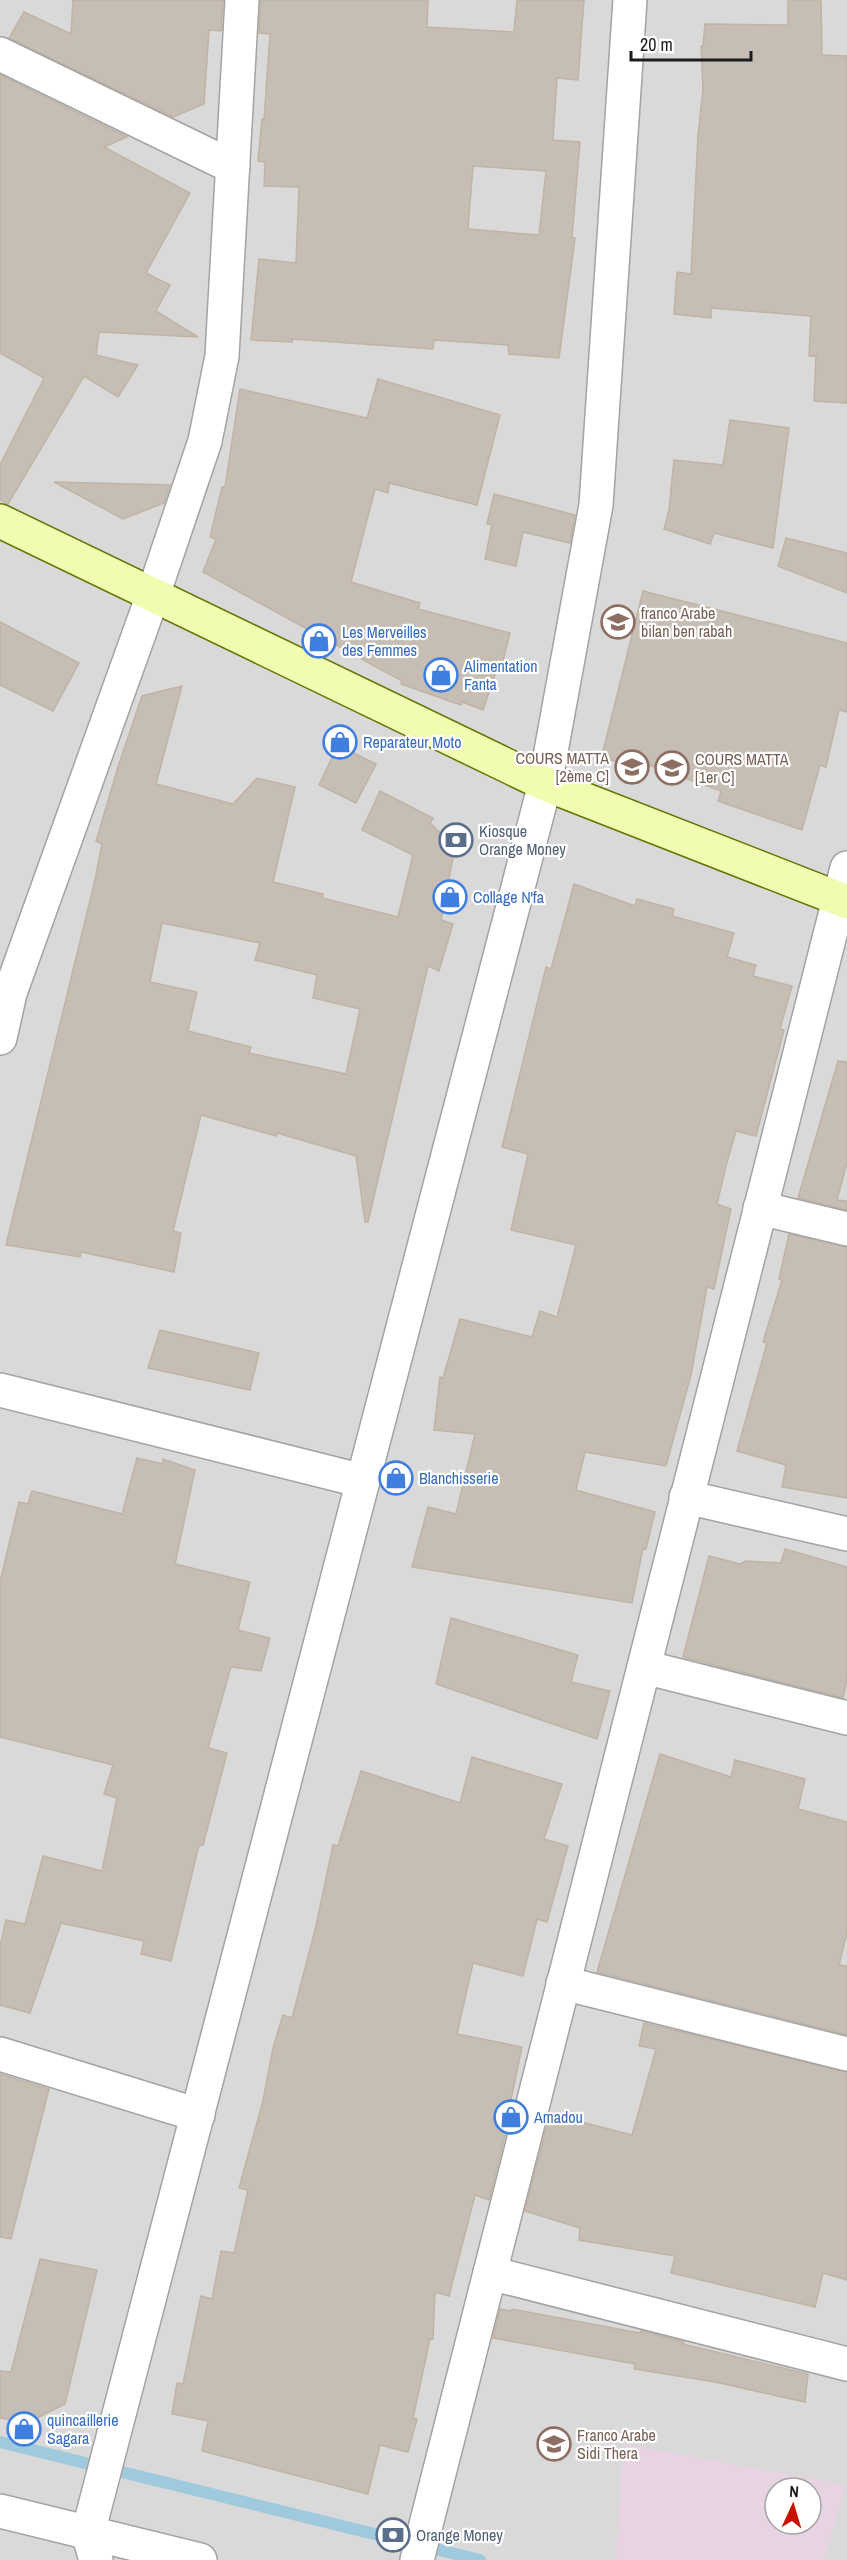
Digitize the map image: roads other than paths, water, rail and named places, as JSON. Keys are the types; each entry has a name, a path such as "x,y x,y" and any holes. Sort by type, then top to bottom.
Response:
{"street":[{"path":"0,1038 5,991 153,595 205,441 222,356 242,0"},
{"path":"92,2546 198,2115 545,784 596,505 630,0"},
{"path":"0,54 233,167"},
{"path":"0,521 545,784 844,889 686,1497 417,2560"},
{"path":"760,1208 847,1229"},
{"path":"0,1390 363,1481"},
{"path":"686,1497 847,1534"},
{"path":"644,1667 847,1718"},
{"path":"563,1983 847,2054"},
{"path":"0,2054 198,2115"},
{"path":"490,2273 847,2364"},
{"path":"0,2511 92,2546 200,2560"}],"waterway":[{"path":"0,2442 480,2560"}],"place":[{"name":"franco Arabe bilan ben rabah","path":"618,622"},
{"name":"Les Merveilles des Femmes","path":"319,641"},
{"name":"Alimentation Fanta","path":"441,675"},
{"name":"Reparateur Moto","path":"340,742"},
{"name":"COURS MATTA [2ème C]","path":"632,767"},
{"name":"COURS MATTA [1er C]","path":"672,768"},
{"name":"Kiosque Orange Money","path":"456,840"},
{"name":"Collage N'fa","path":"450,897"},
{"name":"Blanchisserie","path":"396,1478"},
{"name":"Amadou","path":"511,2117"},
{"name":"quincaillerie Sagara","path":"24,2429"},
{"name":"Franco Arabe Sidi Thera","path":"554,2444"},
{"name":"Orange Money","path":"393,2535"}]}
